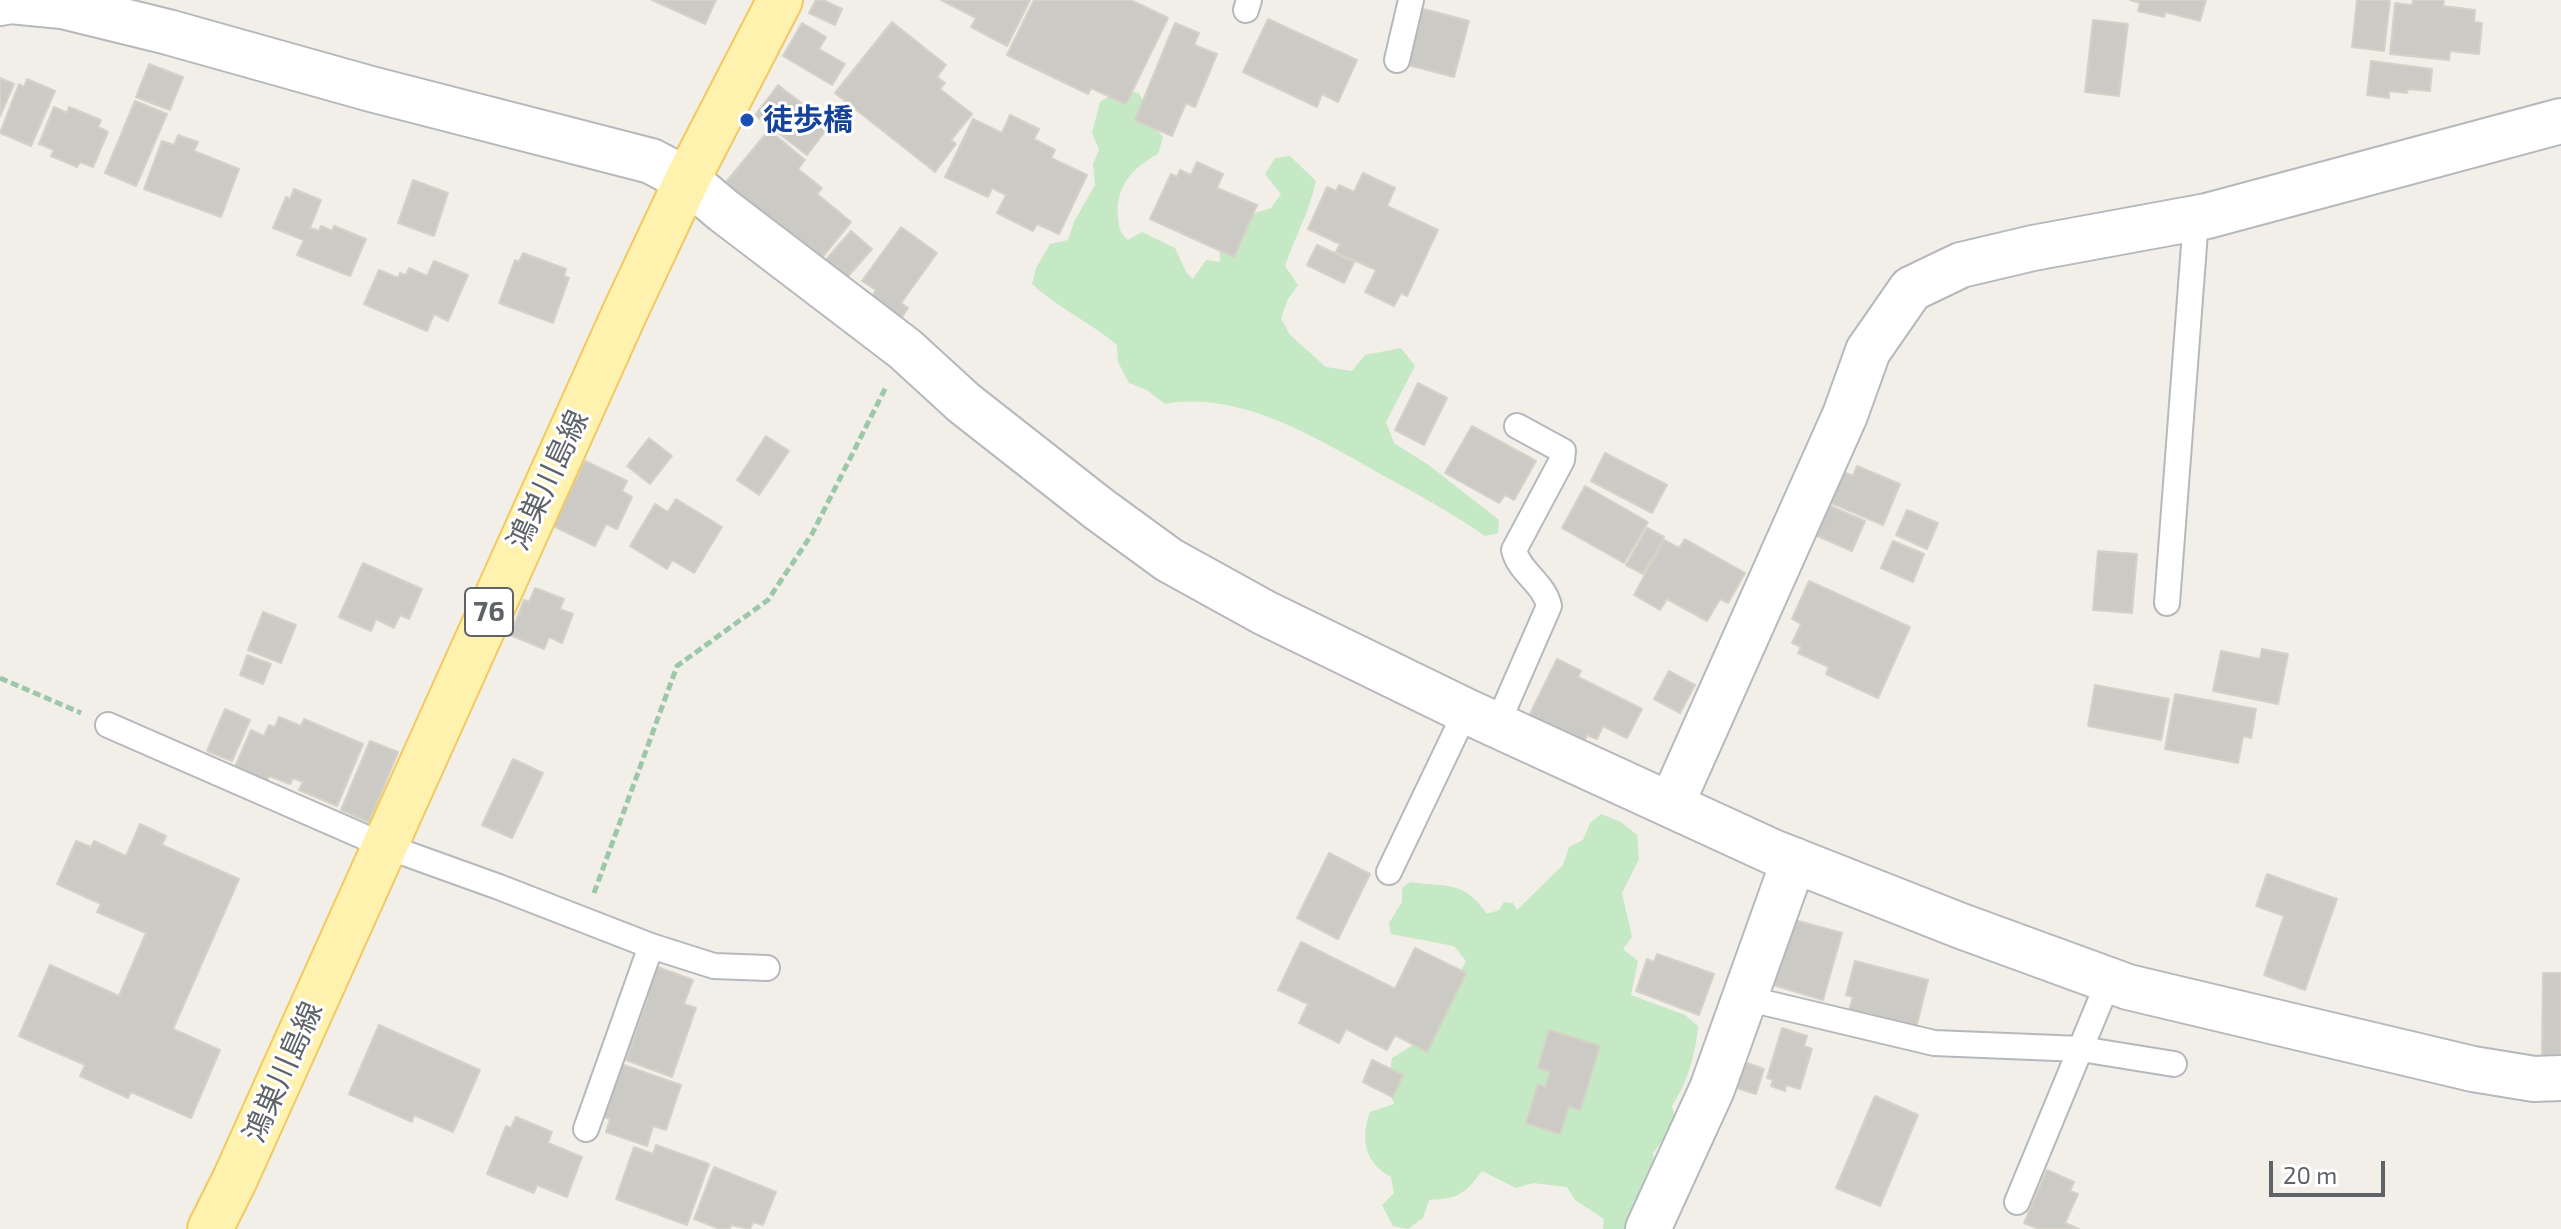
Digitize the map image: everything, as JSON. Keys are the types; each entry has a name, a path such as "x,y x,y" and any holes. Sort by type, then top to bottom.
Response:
{"main road":[{"name":"鴻巣川島線","path":"210,1229 687,180 780,0"}],"street":[{"path":"0,3 11,1 62,6 651,161 687,180 905,349 964,403 1169,560 1265,613 1482,718 1794,860 2109,980 2249,1017 2473,1069 2534,1079 2561,1078"},
{"path":"1671,805 1845,415 1868,351 1911,289 1961,265 2033,248 2196,219 2561,121"},
{"path":"1648,1229 1712,1089 1794,860"}],"lane":[{"path":"1397,60 1411,0"},
{"path":"2167,603 2196,219"},
{"path":"1389,872 1549,606 1546,593 1515,558 1514,550 1562,460 1563,451 1517,426"},
{"path":"108,725 385,846 651,946 714,966 767,968"},
{"path":"586,1129 651,946"},
{"path":"2017,1202 2109,980"},
{"path":"1745,998 1934,1043 2081,1049 2174,1064"}],"path":[{"path":"584,920 677,666 768,600 812,534 905,349"},
{"path":"0,678 108,725"}],"green space":[{"path":"1120,90 1139,93 1154,126 1163,137 1158,154 1133,172 1122,188 1118,207 1123,235 1128,240 1142,232 1175,248 1186,272 1193,279 1206,260 1220,262 1219,241 1240,218 1271,208 1281,194 1265,174 1275,158 1290,156 1316,181 1285,266 1298,285 1288,299 1281,318 1290,335 1326,367 1352,371 1365,355 1401,348 1415,366 1386,422 1394,443 1430,466 1499,520 1498,533 1485,536 1410,490 1279,421 1223,404 1165,404 1147,390 1129,383 1118,362 1117,345 1032,284 1036,268 1050,244 1068,240 1074,222 1095,185 1093,164 1099,150 1092,133 1100,102"},
{"path":"1601,814 1621,822 1637,835 1639,859 1622,893 1632,937 1623,949 1638,961 1631,995 1685,1015 1698,1026 1690,1068 1672,1106 1676,1124 1653,1153 1656,1177 1632,1229 1603,1229 1604,1219 1575,1200 1567,1187 1533,1183 1516,1188 1482,1171 1460,1194 1429,1200 1423,1218 1408,1229 1393,1226 1382,1205 1394,1193 1391,1177 1370,1157 1365,1141 1367,1122 1370,1112 1394,1104 1388,1085 1392,1058 1426,1037 1466,961 1454,946 1391,934 1389,923 1402,902 1402,888 1410,882 1453,887 1470,895 1487,914 1499,910 1504,902 1513,903 1517,910 1563,865 1569,847 1583,840 1590,823"}],"building":[{"path":"652,0 716,0 705,24"},
{"path":"816,0 842,9 835,25 809,13"},
{"path":"941,0 1030,0 1007,46 971,27 976,18"},
{"path":"1034,0 1131,0 1168,18 1126,104 1091,88 1088,94 1007,55"},
{"path":"2130,0 2206,0 2200,21 2165,12 2164,17 2138,11 2140,3"},
{"path":"2357,0 2390,0 2384,51 2352,47"},
{"path":"2413,0 2444,0 2443,6 2475,10 2474,22 2482,23 2479,54 2450,51 2449,60 2390,54 2395,3 2412,5"},
{"path":"1420,8 1469,21 1454,77 1404,64"},
{"path":"1268,19 1357,60 1338,102 1322,94 1317,107 1243,72"},
{"path":"2093,20 2128,24 2119,96 2085,92"},
{"path":"892,22 946,65 937,77 945,83 940,89 972,114 951,140 956,144 935,172 835,93"},
{"path":"802,23 826,37 819,49 845,64 832,85 783,56"},
{"path":"1175,23 1199,33 1194,45 1217,54 1195,107 1186,103 1172,136 1135,120"},
{"path":"2371,61 2432,69 2430,91 2389,91 2389,98 2367,95"},
{"path":"149,64 183,77 170,110 136,97"},
{"path":"0,78 14,84 0,116"},
{"path":"27,79 55,91 31,146 0,133 19,84 24,87"},
{"path":"778,85 830,125 807,155 755,115"},
{"path":"135,101 167,114 136,186 105,173"},
{"path":"54,107 67,113 69,107 101,120 98,127 108,132 93,167 80,162 77,167 51,156 54,150 39,144"},
{"path":"1010,115 1039,129 1034,139 1055,150 1051,158 1087,175 1059,234 1037,224 1033,231 997,213 1006,195 992,188 988,197 945,177 973,119 1002,133"},
{"path":"769,130 805,160 798,169 822,188 817,194 851,222 820,260 722,195 730,185 726,182"},
{"path":"178,135 198,142 194,151 239,169 221,217 144,189 162,141 174,145"},
{"path":"1197,162 1223,174 1217,188 1257,205 1234,257 1150,219 1171,174 1177,177 1180,170 1191,175"},
{"path":"1363,173 1395,188 1387,206 1438,230 1407,296 1401,293 1394,306 1365,292 1376,270 1336,252 1340,244 1308,229 1327,187 1336,191 1339,185 1354,192"},
{"path":"413,180 448,193 434,236 398,223"},
{"path":"294,189 321,200 310,228 319,231 321,226 332,231 334,226 366,239 350,276 297,255 304,240 273,228 286,197 290,199"},
{"path":"901,227 937,253 901,303 908,308 897,324 867,303 876,290 862,281"},
{"path":"851,231 872,249 844,281 823,263"},
{"path":"1317,245 1354,262 1344,283 1307,265"},
{"path":"523,253 566,269 564,276 569,278 553,323 499,303 515,260 519,262"},
{"path":"434,261 468,275 448,321 434,314 427,331 364,304 379,270 398,278 400,273 406,275 409,268 427,276"},
{"path":"1418,383 1447,398 1424,445 1395,430"},
{"path":"1472,426 1536,461 1514,500 1505,495 1499,503 1445,473"},
{"path":"766,436 789,451 759,495 737,480"},
{"path":"649,438 672,456 650,484 627,466"},
{"path":"1605,453 1667,485 1652,513 1591,481"},
{"path":"585,461 627,481 622,491 632,497 617,529 606,524 595,546 553,526"},
{"path":"1857,466 1900,484 1883,525 1824,500 1837,469 1853,476"},
{"path":"1585,486 1648,522 1624,563 1562,528"},
{"path":"676,499 722,527 694,573 672,560 667,569 630,546 655,504 668,512"},
{"path":"1821,502 1865,521 1852,551 1808,532"},
{"path":"1907,510 1938,523 1927,549 1896,535"},
{"path":"1647,528 1664,537 1643,574 1626,565"},
{"path":"1685,539 1745,573 1728,603 1720,599 1707,621 1667,599 1660,610 1634,595 1664,540 1679,548"},
{"path":"1893,541 1924,554 1913,582 1881,568"},
{"path":"2098,551 2137,554 2132,613 2093,610"},
{"path":"363,563 422,589 409,619 400,615 394,628 376,619 371,631 339,617"},
{"path":"1809,581 1910,627 1878,698 1826,674 1829,667 1798,653 1801,647 1792,643 1801,624 1792,619"},
{"path":"535,588 564,599 560,609 573,614 562,643 549,637 544,649 510,635 524,600 529,602"},
{"path":"263,612 296,625 281,663 248,650"},
{"path":"2262,649 2288,654 2278,704 2213,691 2221,651 2260,659"},
{"path":"247,655 271,664 263,684 240,675"},
{"path":"1557,659 1581,671 1578,677 1642,709 1627,738 1603,726 1597,739 1587,735 1584,742 1529,716"},
{"path":"1669,671 1695,685 1680,713 1654,699"},
{"path":"2095,685 2169,699 2161,740 2088,726"},
{"path":"2175,694 2256,709 2251,738 2243,736 2238,763 2165,749"},
{"path":"225,709 250,720 232,761 207,751"},
{"path":"279,717 301,726 304,719 363,744 337,806 299,790 303,782 293,778 290,784 269,776 266,783 234,769 251,730 264,736 269,725 275,727"},
{"path":"370,741 398,752 369,822 341,810"},
{"path":"513,759 543,773 512,838 482,825"},
{"path":"140,824 166,836 162,845 239,879 173,1029 220,1050 191,1118 131,1092 128,1098 80,1076 85,1065 19,1036 50,965 119,996 146,933 97,912 101,904 57,884 76,841 91,847 94,841 126,856"},
{"path":"1329,853 1370,874 1338,939 1297,918"},
{"path":"2267,874 2337,899 2305,990 2264,975 2284,916 2256,906"},
{"path":"1791,919 1842,933 1823,1000 1773,985"},
{"path":"1301,942 1395,989 1415,948 1466,973 1427,1052 1395,1035 1387,1050 1346,1029 1339,1043 1299,1023 1308,1004 1278,990"},
{"path":"1657,954 1714,974 1699,1015 1636,991 1647,959 1654,962"},
{"path":"1855,961 1928,980 1916,1028 1849,1010 1853,997 1846,995"},
{"path":"652,965 693,980 684,1004 696,1008 672,1077 626,1060 648,997 642,995"},
{"path":"2543,973 2561,973 2561,1060 2542,1059"},
{"path":"379,1025 480,1070 453,1132 414,1115 412,1122 349,1094"},
{"path":"1782,1028 1807,1036 1804,1046 1812,1049 1800,1089 1786,1085 1785,1091 1771,1086 1773,1080 1767,1078"},
{"path":"1549,1030 1600,1046 1580,1110 1569,1106 1560,1134 1526,1123 1538,1084 1545,1087 1550,1072 1538,1068"},
{"path":"1733,1058 1764,1069 1756,1094 1724,1084"},
{"path":"1372,1060 1403,1075 1393,1097 1363,1082"},
{"path":"621,1064 681,1085 666,1130 653,1126 647,1146 606,1132 610,1119 604,1117"},
{"path":"1875,1096 1918,1115 1880,1206 1836,1188"},
{"path":"516,1117 552,1132 548,1143 582,1157 567,1197 537,1185 534,1193 487,1174 506,1126 511,1128"},
{"path":"656,1145 709,1164 687,1225 616,1199 634,1147 653,1154"},
{"path":"714,1167 776,1192 763,1225 753,1222 750,1229 731,1225 730,1229 720,1229 694,1219"},
{"path":"2047,1170 2074,1182 2070,1191 2078,1194 2065,1223 2079,1229 2039,1229 2024,1223"}],"place":[{"name":"徒歩橋","path":"747,120"}]}
